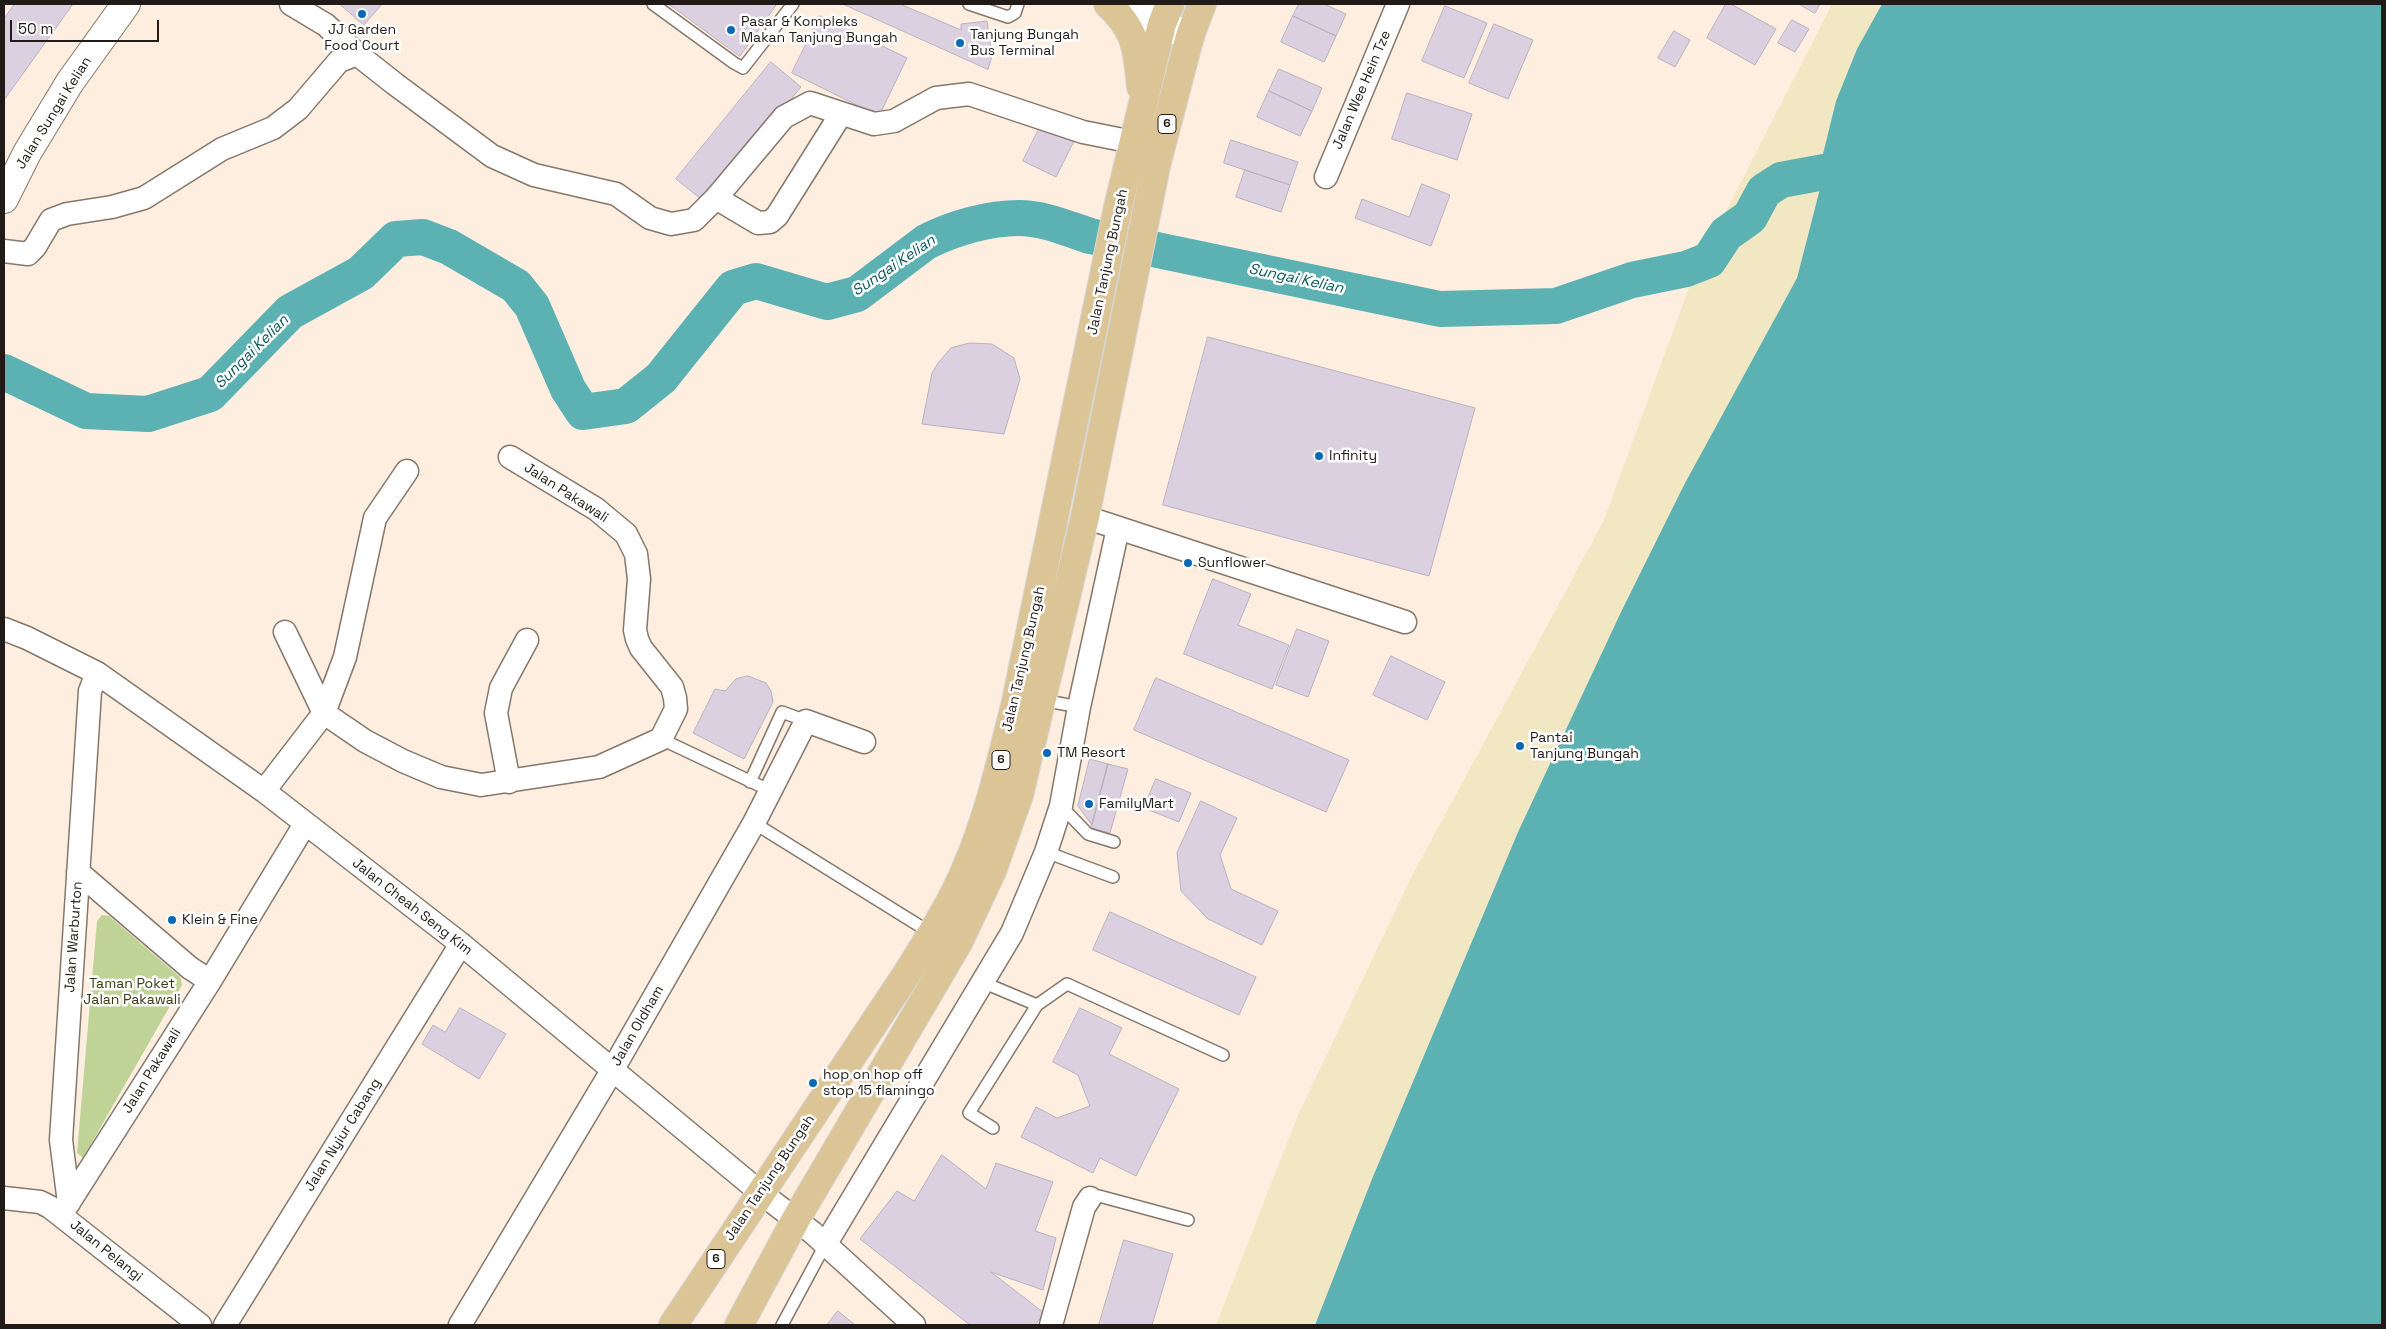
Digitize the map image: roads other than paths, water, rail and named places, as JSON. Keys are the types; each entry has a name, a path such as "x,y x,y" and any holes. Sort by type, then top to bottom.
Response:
{"main road":[{"path":"1108,4 1130,28 1136,46 1143,103"},
{"name":"Jalan Tanjung Bungah","path":"673,1325 931,933 967,867 998,769 1054,528 1118,207 1165,10"},
{"name":"Jalan Tanjung Bungah","path":"739,1325 796,1219 958,943 983,889 1019,795 1084,517 1156,166 1196,20"}],"street":[{"name":"Jalan Sungai Kelian","path":"4,199 28,153 70,82 126,4"},
{"path":"291,4 326,25 356,54 492,156 534,175 616,194 650,218 671,224 694,220 716,198 784,117 810,103 874,124 894,121 936,98 969,94 1083,132 1133,142"},
{"path":"1115,4 1165,10 1196,20"},
{"name":"Jalan Wee Hein Tze","path":"1326,177 1398,4"},
{"path":"4,251 28,254 35,248 51,220 68,214 112,207 144,198 222,148 273,128 298,109 339,61 356,54"},
{"path":"716,198 758,223 770,222 777,216 841,114"},
{"name":"Jalan Pakawali","path":"510,458 596,509 626,534 636,554 639,579 635,630 637,640 672,687 675,698 676,709 661,739"},
{"path":"264,791 324,713 345,657 375,518 407,471"},
{"path":"1084,517 1404,622"},
{"path":"825,1245 1012,933 1046,852 1061,806 1079,708 1118,528"},
{"name":"Jalan Cheah Seng Kim","path":"4,629 27,638 97,673 264,791 461,944 613,1068 761,1193 796,1219 914,1325"},
{"path":"284,632 324,713 365,741 403,761 441,777 481,785 599,767 661,739"},
{"path":"508,782 496,713 501,688 527,640"},
{"name":"Jalan Warburton","path":"65,1208 61,1140 90,691 97,673"},
{"path":"806,721 864,742"},
{"name":"Jalan Oldham","path":"460,1325 613,1068 754,823 806,721"},
{"name":"Jalan Pakawali","path":"65,1208 210,981 305,824"},
{"path":"78,872 190,968 210,981"},
{"name":"Jalan Nyiur Cabang","path":"225,1325 461,944"},
{"name":"Jalan Pelangi","path":"4,1198 40,1202 65,1208 200,1325"},
{"path":"1051,1325 1084,1206 1090,1198"}],"lane":[{"path":"653,4 743,68 749,63 793,4"},
{"path":"970,4 1008,17 1015,13 1018,4"},
{"path":"1042,700 1079,708"},
{"path":"750,782 782,712 806,721"},
{"path":"661,739 771,791"},
{"path":"1061,806 1088,834 1114,842"},
{"path":"754,823 931,933"},
{"path":"1046,852 1113,877"},
{"path":"982,982 1037,1005"},
{"path":"993,1128 969,1112 1037,1005 1067,984 1223,1055"},
{"path":"1090,1198 1099,1196 1188,1220"},
{"path":"782,1325 825,1245"}],"water":[{"path":"1882,4 2382,4 2382,1325 1315,1325 1372,1179 1518,832 1621,612 1684,485 1797,278 1824,173 1823,154 1836,101 1857,49"}],"waterway":[{"name":"Sungai Kelian","path":"4,372 86,411 148,414 210,394 290,312 361,273 396,239 423,237 449,247 516,286 532,306 568,389 583,412 626,406 661,378 733,288 756,281 827,302 857,294 926,242 959,228 1007,218 1038,220 1090,236 1440,309 1556,306 1632,280 1686,269 1709,260 1726,234 1750,217 1764,191 1781,180 1824,172"}],"place":[{"name":"JJ Garden Food Court","path":"362,14"},
{"name":"Pasar & Kompleks Makan Tanjung Bungah","path":"731,30"},
{"name":"Tanjung Bungah Bus Terminal","path":"960,43"},
{"name":"Infinity","path":"1319,456"},
{"name":"Sunflower","path":"1188,563"},
{"name":"Pantai Tanjung Bungah","path":"1520,746"},
{"name":"TM Resort","path":"1047,753"},
{"name":"FamilyMart","path":"1089,804"},
{"name":"Klein & Fine","path":"172,920"},
{"name":"hop on hop off stop 15 flamingo","path":"813,1083"}],"park label":[{"name":"Taman Poket Jalan Pakawali","path":"132,992"}]}
